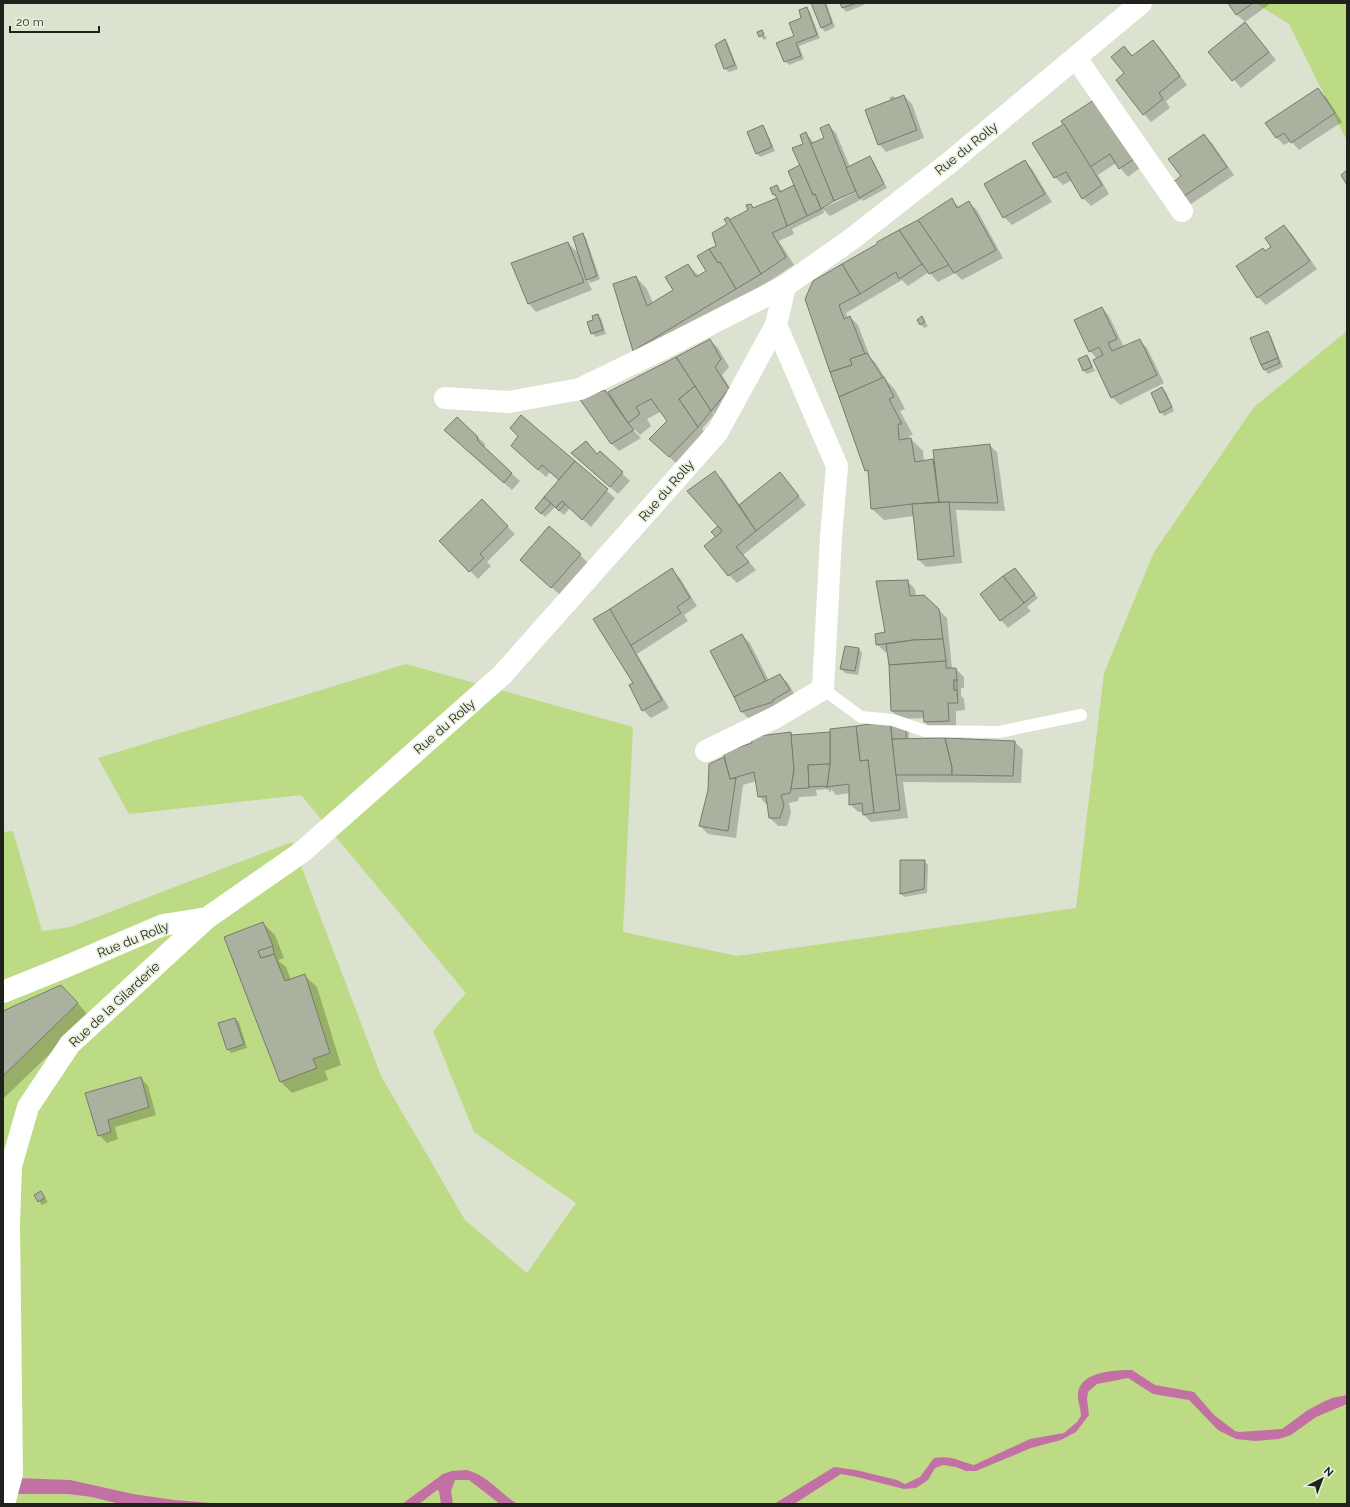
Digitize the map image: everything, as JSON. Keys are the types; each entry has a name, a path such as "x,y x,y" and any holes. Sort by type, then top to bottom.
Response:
{"street":[{"name":"Rue du Rolly","path":"445,398 509,402 580,389 785,286 853,238 948,163 1141,3"},
{"path":"1076,58 1182,211"},
{"name":"Rue du Rolly","path":"3,992 163,925 207,918 302,852 502,675 716,433 776,325 785,286"},
{"path":"706,751 776,717 823,689 830,537 837,466 776,325"},
{"name":"Rue de la Gilarderie","path":"5,1500 12,1474 9,1224 11,1166 28,1107 70,1044 207,918"}],"lane":[{"path":"823,689 861,717 893,720 925,730 999,732 1081,715"}],"green space":[{"path":"1255,3 1347,3 1347,141 1289,24"},
{"path":"1347,331 1347,1504 3,1504 3,832 13,831 42,931 71,927 292,842 381,1076 465,1220 527,1273 576,1203 474,1132 433,1031 466,993 301,795 129,814 98,758 406,664 633,727 623,932 737,956 1076,908 1104,673 1154,552 1254,407"}],"shaded area":[{"path":"1132,1370 1155,1385 1194,1392 1214,1415 1235,1431 1239,1432 1282,1429 1308,1410 1332,1398 1347,1395 1347,1404 1316,1417 1291,1435 1279,1439 1255,1441 1236,1439 1218,1430 1189,1400 1153,1394 1128,1378 1097,1384 1088,1392 1087,1399 1089,1415 1076,1432 1061,1440 1031,1448 976,1471 966,1471 956,1467 943,1465 935,1468 928,1480 916,1488 904,1489 841,1474 794,1504 774,1504 834,1467 856,1470 897,1480 905,1484 920,1477 934,1458 945,1457 974,1465 1030,1439 1064,1433 1077,1422 1081,1416 1078,1397 1079,1389 1083,1383 1088,1378 1095,1375 1110,1371"},
{"path":"466,1470 480,1475 517,1504 500,1504 469,1480 455,1480 451,1491 453,1504 441,1504 439,1491 437,1490 419,1504 402,1504 443,1474 452,1471"},
{"path":"16,1478 70,1480 133,1494 174,1500 222,1504 120,1504 92,1497 68,1494 17,1494"}],"building":[{"path":"811,3 825,3 832,23 821,28"},
{"path":"840,3 857,3 842,8"},
{"path":"1228,3 1253,3 1236,15"},
{"path":"807,7 817,35 796,43 801,56 784,62 776,43 794,36 789,23 801,18 799,10"},
{"path":"1245,22 1269,52 1232,81 1208,52"},
{"path":"762,30 764,34 759,37 757,32"},
{"path":"725,39 735,65 724,69 715,45"},
{"path":"1153,40 1180,76 1159,93 1163,99 1143,115 1116,80 1124,73 1111,57 1124,46 1132,56"},
{"path":"1318,88 1335,113 1291,143 1284,133 1276,138 1265,123"},
{"path":"904,95 917,130 878,145 865,110"},
{"path":"1094,100 1134,159 1119,169 1110,154 1090,167 1061,121"},
{"path":"829,124 856,191 834,201 810,144 824,138 820,128"},
{"path":"1064,124 1102,185 1082,199 1066,172 1054,178 1032,143"},
{"path":"763,125 772,147 756,154 747,132"},
{"path":"806,132 834,201 821,209 815,194 813,195 792,148 803,144 800,135"},
{"path":"1204,134 1227,167 1180,199 1168,186 1181,176 1168,159"},
{"path":"870,156 884,184 859,198 846,168"},
{"path":"1025,160 1045,194 1003,218 984,184"},
{"path":"800,165 821,209 807,216 788,171"},
{"path":"1347,170 1347,185 1341,175"},
{"path":"777,185 780,192 794,185 807,216 787,226 775,194 773,195 770,188"},
{"path":"777,198 787,226 772,233 786,257 761,274 729,220 748,210 746,205 751,204 753,208"},
{"path":"952,198 957,208 969,201 996,250 954,273 918,220"},
{"path":"728,217 761,274 736,289 720,262 718,263 709,249 716,246 712,233 727,224 724,219"},
{"path":"918,220 949,265 929,274 899,230"},
{"path":"1284,225 1310,261 1257,298 1236,266 1263,248 1265,251 1271,247 1265,238"},
{"path":"899,230 922,264 899,279 896,272 860,294 842,264"},
{"path":"583,233 597,276 586,280 573,237"},
{"path":"568,242 584,282 528,304 511,263"},
{"path":"709,249 718,263 720,262 736,289 633,351 613,284 636,276 647,306 673,290 665,277 688,264 696,277 706,271 697,256"},
{"path":"842,264 860,294 839,305 844,319 850,316 865,354 850,359 852,365 830,372 805,299 813,281"},
{"path":"1102,307 1117,339 1108,343 1112,351 1140,339 1157,375 1111,398 1093,360 1103,355 1099,347 1089,352 1074,320"},
{"path":"598,314 603,330 591,334 587,322 593,320 592,316"},
{"path":"922,316 925,322 920,325 917,320"},
{"path":"1268,331 1278,358 1261,365 1250,338"},
{"path":"710,339 721,359 715,367 729,389 711,411 676,357"},
{"path":"867,353 883,378 839,397 830,372 852,365 850,359"},
{"path":"1087,355 1092,367 1083,371 1078,359"},
{"path":"676,357 695,386 679,399 698,427 669,457 649,439 667,421 651,399 636,407 640,414 628,423 608,392"},
{"path":"1278,358 1280,363 1264,370 1261,365"},
{"path":"884,377 894,397 889,399 902,424 898,424 899,440 911,438 915,462 933,459 939,502 871,509 868,470 865,471 839,397"},
{"path":"695,386 711,411 698,427 679,399"},
{"path":"1162,387 1172,407 1160,413 1151,393"},
{"path":"605,390 634,430 611,444 579,398"},
{"path":"521,415 575,461 559,480 542,465 538,470 511,446 518,436 510,428"},
{"path":"457,417 477,436 478,441 512,473 504,483 444,430"},
{"path":"586,441 597,454 600,451 623,472 610,487 571,453"},
{"path":"990,444 998,503 939,502 933,450"},
{"path":"575,461 608,489 582,520 562,501 556,508 544,497"},
{"path":"715,471 756,531 736,547 749,562 728,576 704,546 722,531 687,491"},
{"path":"780,472 799,496 756,531 739,505"},
{"path":"544,497 551,503 541,514 535,508"},
{"path":"482,499 508,526 480,554 484,558 469,572 439,541"},
{"path":"562,501 565,504 559,511 556,508"},
{"path":"949,502 954,556 918,560 912,504"},
{"path":"549,526 581,554 551,588 520,560"},
{"path":"718,526 722,531 716,537 711,532"},
{"path":"672,568 690,598 677,607 681,613 630,646 610,609"},
{"path":"1015,568 1035,594 1024,603 1003,576"},
{"path":"1003,576 1024,603 1000,621 980,594"},
{"path":"908,580 910,596 924,595 939,609 943,639 913,640 876,645 875,634 885,632 876,581"},
{"path":"610,609 662,700 642,711 629,685 633,683 593,619"},
{"path":"742,634 766,681 734,697 710,651"},
{"path":"943,639 946,661 889,665 886,644 913,640"},
{"path":"845,646 859,648 855,671 840,669"},
{"path":"946,661 946,668 956,668 957,680 954,680 954,690 957,690 958,703 948,703 949,721 924,722 923,711 891,711 889,665"},
{"path":"780,674 790,690 773,700 773,702 741,712 734,697"},
{"path":"954,680 957,680 957,690 954,690"},
{"path":"890,721 906,727 906,739 892,739"},
{"path":"890,721 900,810 874,813 868,760 860,761 856,726"},
{"path":"856,726 860,761 868,760 874,813 863,815 862,803 849,805 849,784 827,787 830,764 830,729"},
{"path":"791,732 794,769 790,793 781,795 784,805 780,818 769,818 766,796 758,797 754,772 730,779 723,752 752,743 751,737"},
{"path":"830,732 830,764 808,765 809,788 791,789 794,769 791,735"},
{"path":"945,738 952,767 952,775 896,775 892,739"},
{"path":"945,738 1015,741 1013,776 952,775 952,767"},
{"path":"724,757 730,779 736,778 728,831 699,826 708,790 709,764"},
{"path":"830,764 827,787 809,787 808,765"},
{"path":"900,860 925,860 924,889 900,894"},
{"path":"263,922 273,946 258,951 261,958 274,954 285,981 305,974 330,1053 313,1059 317,1068 280,1082 224,937"},
{"path":"273,946 274,954 261,958 258,951"},
{"path":"61,985 78,1003 3,1076 3,1011"},
{"path":"235,1018 244,1044 227,1050 218,1023"},
{"path":"141,1077 149,1107 108,1120 111,1132 98,1136 85,1093"},
{"path":"41,1191 45,1198 38,1202 34,1195"}]}
